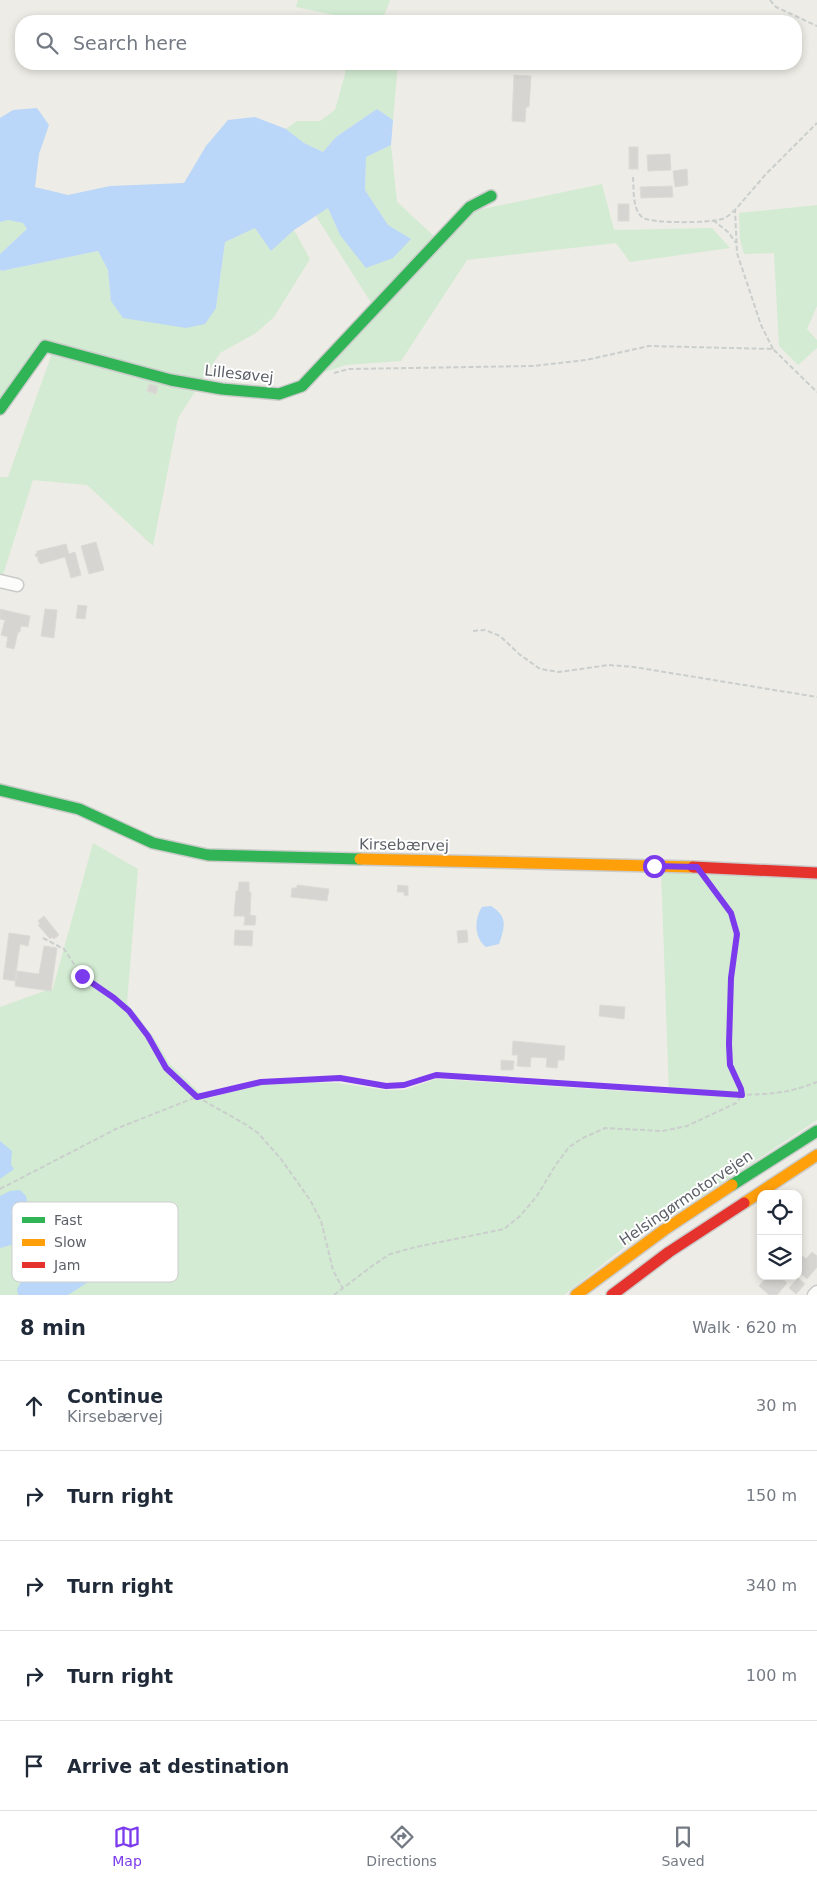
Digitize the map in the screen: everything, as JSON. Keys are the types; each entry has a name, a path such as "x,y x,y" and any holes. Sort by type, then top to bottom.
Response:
{"main road":[{"name":"Lillesøvej","path":"0,409 45,346 171,380 222,389 279,394 302,386 470,207 491,196"},
{"name":"Kirsebærvej","path":"0,790 79,809 153,843 208,855 697,867 817,873"},
{"name":"Helsingørmotorvejen","path":"576,1295 629,1254 737,1180 817,1131"},
{"path":"612,1295 669,1252 817,1155"}],"street":[{"path":"0,582 17,586"},
{"path":"814,1295 817,1292"}],"path":[{"path":"770,0 776,7 793,15"},
{"path":"802,19 817,26"},
{"path":"633,177 636,209 643,219 653,222 724,219 735,210 766,174 817,123"},
{"path":"735,210 737,253 761,325 773,349 817,392"},
{"path":"713,220 728,232 736,244"},
{"path":"332,374 350,369 532,366 586,360 649,346 773,349"},
{"path":"472,631 485,630 500,636 519,654 540,669 559,672 609,665 817,696"},
{"path":"334,1295 390,1254 504,1229 520,1216 537,1196 569,1147 583,1138 605,1128 662,1131 686,1126 736,1103 742,1095 730,1065 729,1044 731,978 737,934 731,913 697,867"},
{"path":"43,938 64,949 82,976 129,1011 148,1036 166,1068 197,1097 258,1133 287,1167 310,1200 321,1220 333,1270 343,1289"},
{"path":"0,1189 118,1128 197,1097 261,1082 340,1078 386,1086 404,1085 436,1075 742,1095 773,1094 798,1090 817,1082"}],"green space":[{"path":"298,0 390,0 384,15 334,15 296,7"},
{"path":"345,70 397,70 393,120 377,109 336,137 323,152 304,143 286,129 297,121 320,121 335,110"},
{"path":"391,145 397,202 436,238 372,304 316,216 328,208 340,235 410,239 388,225 365,190 366,157"},
{"path":"602,184 614,230 712,228 730,248 630,262 616,243 467,260 401,361 346,365 319,374 473,211"},
{"path":"817,205 817,306 807,329 817,340 817,348 798,365 779,346 774,253 744,254 740,239 739,213"},
{"path":"8,220 23,223 27,229 0,254 0,222"},
{"path":"255,228 271,251 294,230 310,259 274,317 256,333 220,353 178,418 153,546 87,485 33,480 2,578 0,578 0,477 8,477 55,345 0,402 0,269 1,271 98,251 108,270 111,301 216,308 225,242"},
{"path":"93,843 138,869 127,1003 153,1036 169,1063 198,1091 210,1098 266,1082 337,1083 384,1090 405,1090 436,1079 669,1094 661,869 817,878 817,1120 622,1249 564,1295 0,1295 0,1007 53,988"}],"water":[{"path":"37,108 49,125 39,154 35,187 68,195 110,186 184,183 206,146 228,120 255,117 286,129 304,143 323,152 336,137 377,109 393,120 391,145 366,157 365,190 388,225 411,239 393,258 366,268 340,235 328,208 294,230 271,251 255,228 225,242 216,308 205,324 186,328 123,318 111,301 108,270 98,251 1,271 0,269 0,254 27,229 23,223 8,220 0,222 0,118 13,110"},
{"path":"491,906 503,918 504,927 499,944 486,947 479,939 476,928 479,912 482,907"},
{"path":"0,1141 12,1151 11,1165 14,1169 0,1179"},
{"path":"20,1190 26,1196 27,1202 12,1202 12,1245 0,1248 0,1196 10,1191"},
{"path":"21,1282 88,1282 68,1295 18,1295 17,1289"}],"building":[{"path":"514,75 531,76 529,107 526,107 525,122 512,121"},
{"path":"629,147 638,147 638,169 629,169"},
{"path":"670,154 671,170 648,171 647,155"},
{"path":"687,169 688,185 675,187 673,171"},
{"path":"672,186 673,197 641,198 640,187"},
{"path":"618,204 629,204 629,221 618,221"},
{"path":"149,384 158,386 156,394 147,391"},
{"path":"96,542 104,570 89,574 81,546"},
{"path":"66,544 69,554 75,552 81,575 71,578 65,557 40,564 38,562 38,556 36,557 35,554 37,554 37,551"},
{"path":"78,605 87,606 85,619 76,618"},
{"path":"0,609 30,616 28,627 21,626 20,632 18,632 14,649 6,647 8,637 1,635 5,620 0,619"},
{"path":"45,609 57,610 54,638 41,636"},
{"path":"239,882 249,882 249,892 251,892 250,915 256,916 255,925 244,925 245,916 234,916 236,891 238,891"},
{"path":"297,885 329,889 327,901 291,897 292,888 297,888"},
{"path":"398,885 408,886 408,896 404,895 404,892 397,892"},
{"path":"44,916 59,935 54,939 52,937 50,939 38,925 40,924 38,921"},
{"path":"235,930 253,931 252,946 234,945"},
{"path":"467,930 468,942 458,943 457,931"},
{"path":"9,933 30,936 28,946 20,944 15,981 3,979"},
{"path":"44,946 57,948 51,991 15,986 17,971 39,974"},
{"path":"600,1005 625,1007 624,1019 599,1016"},
{"path":"513,1041 565,1046 564,1060 558,1060 557,1068 546,1067 547,1058 531,1057 530,1067 517,1066 518,1055 512,1055"},
{"path":"501,1060 514,1061 513,1070 501,1070"},
{"path":"812,1252 817,1256 817,1267 807,1279 802,1275 802,1256 806,1259"},
{"path":"764,1280 784,1280 787,1283 777,1295 769,1295 759,1286"},
{"path":"796,1280 800,1280 805,1284 796,1294 789,1288"}],"traffic: fast":[{"path":"0,409 45,346 171,380 222,389 279,394 302,386 470,207 491,196"},
{"path":"0,790 79,809 153,843 208,855 360,859"},
{"path":"732,1185 817,1131"}],"traffic: slow":[{"path":"360,859 693,867"},
{"path":"744,1203 817,1155"},
{"path":"576,1295 664,1230 732,1185"}],"traffic: jam":[{"path":"693,867 817,873"},
{"path":"612,1295 669,1252 744,1203"}],"route":[{"path":"82,976 129,1011 148,1036 166,1068 197,1097 261,1082 340,1078 386,1086 404,1085 436,1075 742,1095 730,1065 731,978 737,934 731,913 697,867 654,866"}]}
